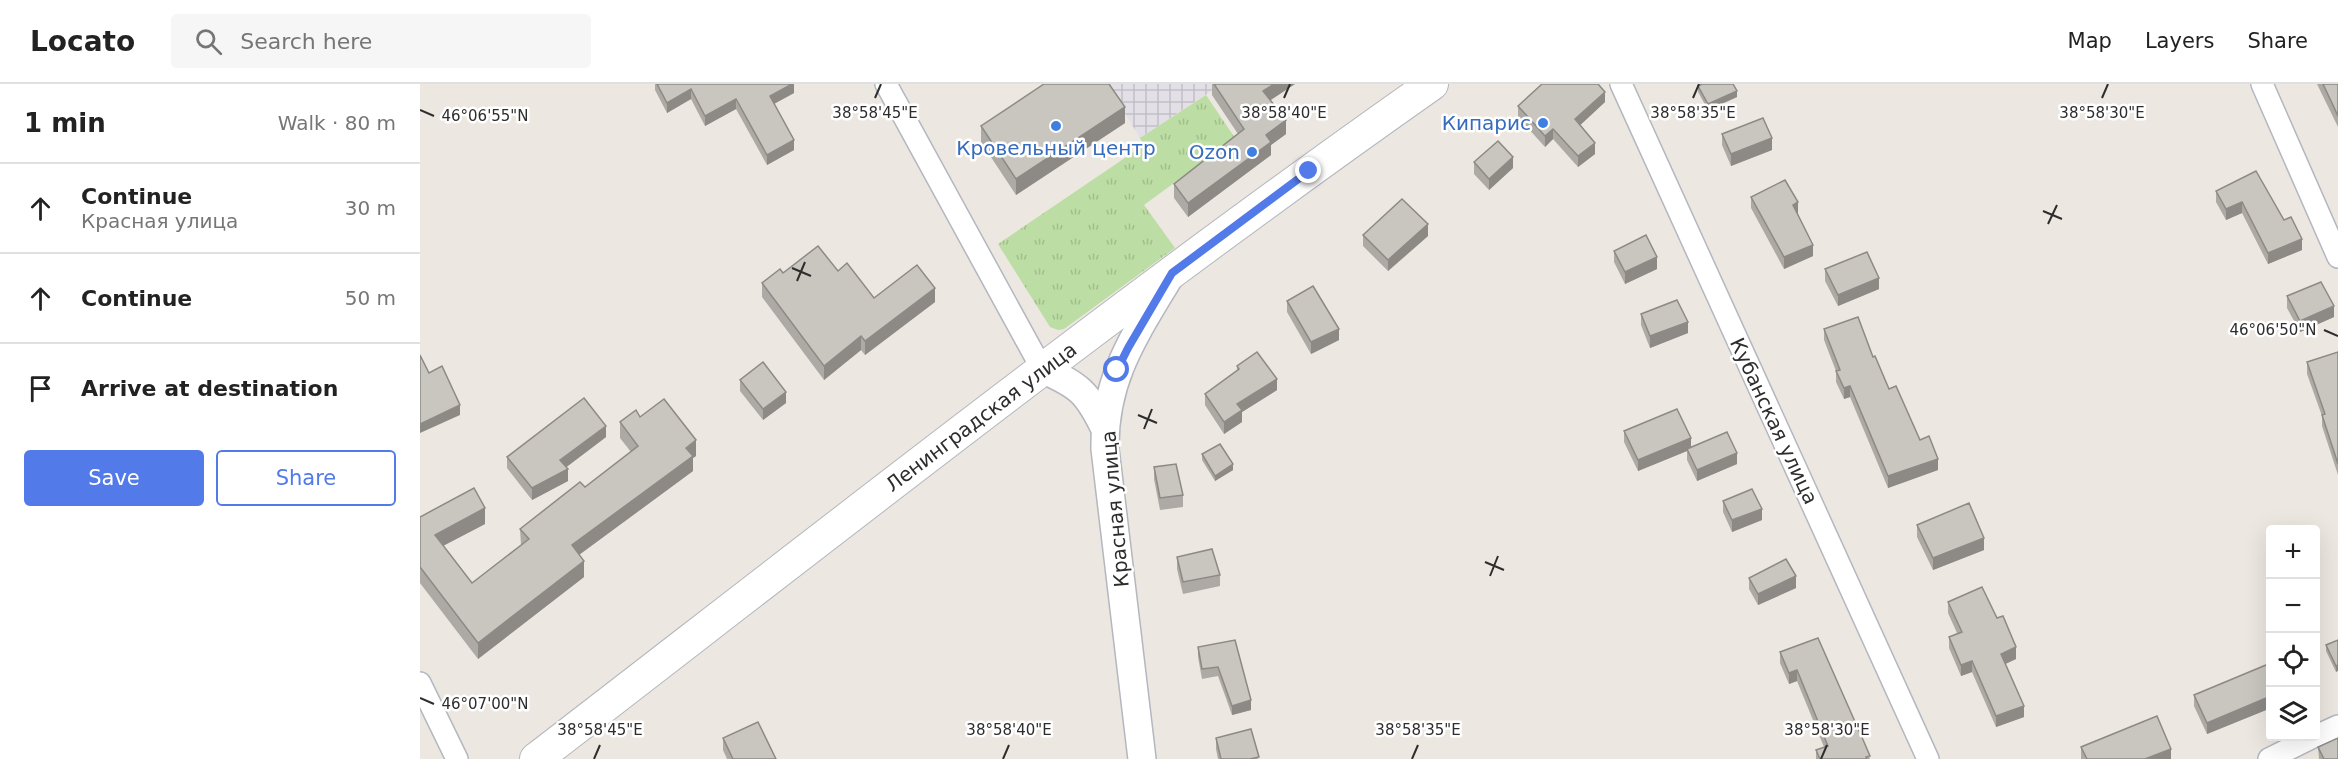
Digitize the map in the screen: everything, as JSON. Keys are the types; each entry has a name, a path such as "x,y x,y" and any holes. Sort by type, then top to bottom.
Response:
{"main road":[{"name":"Ленинградская улица","path":"536,759 1042,369 1309,171 1432,84"}],"street":[{"path":"886,84 1042,369 1078,387 1092,402 1105,429"},
{"name":"Кубанская улица","path":"1621,84 1928,759"},
{"path":"2262,84 2338,257"},
{"name":"Красная улица","path":"1142,759 1105,449 1105,429 1117,370 1172,273"},
{"path":"420,684 457,759"},
{"path":"2320,734 2338,726"},
{"path":"2269,759 2305,741"}],"shaded area":[{"path":"1107,84 1222,84 1140,138"}],"green space":[{"path":"1206,95 1235,138 1144,205 1175,248 1064,329 1058,330 1050,327 998,244 1144,145 1140,138"}],"building":[{"path":"657,84 792,84 770,96 794,140 767,155 736,99 705,116 691,89 667,103"},
{"path":"1044,84 1109,84 1125,107 1016,179 981,126"},
{"path":"1214,84 1274,84 1263,91 1286,120 1266,135 1271,142 1188,203 1174,184 1244,129"},
{"path":"1542,84 1598,84 1605,92 1575,119 1595,143 1578,156 1553,129 1545,136 1518,106"},
{"path":"1733,84 1737,91 1708,104 1698,86"},
{"path":"2323,84 2338,84 2338,116"},
{"path":"1763,118 1772,138 1731,154 1722,134"},
{"path":"1498,141 1513,157 1489,179 1474,162"},
{"path":"2256,171 2284,220 2291,217 2302,239 2268,253 2242,202 2226,209 2216,191"},
{"path":"1785,180 1798,202 1793,205 1813,245 1784,257 1751,197"},
{"path":"1402,199 1428,224 1388,260 1363,235"},
{"path":"1646,235 1657,257 1625,272 1614,251"},
{"path":"818,246 838,271 847,263 874,298 917,265 935,288 865,341 861,336 824,366 762,283 780,269 783,273"},
{"path":"1867,252 1879,278 1838,295 1825,269"},
{"path":"2321,282 2334,306 2300,321 2287,296"},
{"path":"1313,286 1339,329 1311,342 1287,301"},
{"path":"1677,300 1688,322 1650,336 1641,314"},
{"path":"1858,317 1873,357 1875,356 1889,389 1896,386 1920,440 1929,436 1938,459 1888,476 1850,386 1844,388 1836,371 1840,370 1824,329"},
{"path":"1257,352 1277,379 1237,404 1242,410 1224,422 1205,394 1239,369 1237,366"},
{"path":"2338,352 2338,464 2322,415 2325,414 2307,362"},
{"path":"420,355 429,373 442,366 460,405 420,424"},
{"path":"763,362 786,392 763,409 740,380"},
{"path":"584,398 606,426 560,460 568,469 532,488 507,457"},
{"path":"664,399 696,440 686,448 693,456 572,545 584,561 478,643 420,567 420,517 474,488 485,508 435,535 472,583 529,539 520,529 580,482 585,487 638,446 620,422 636,410 640,417"},
{"path":"1677,409 1691,438 1638,460 1624,431"},
{"path":"1727,432 1737,453 1697,470 1687,449"},
{"path":"1220,444 1233,464 1215,476 1202,454"},
{"path":"1176,464 1183,495 1160,498 1154,467"},
{"path":"1752,489 1762,509 1732,520 1723,501"},
{"path":"1969,503 1984,538 1933,558 1917,525"},
{"path":"1212,549 1220,575 1183,582 1177,557"},
{"path":"1786,559 1796,576 1758,594 1749,578"},
{"path":"1982,587 1997,618 2003,616 2016,647 2001,654 2024,706 1996,716 1972,661 1961,665 1949,637 1962,632 1948,602"},
{"path":"1818,638 1870,756 1866,757 1867,759 1820,759 1816,750 1828,746 1797,670 1789,673 1780,652"},
{"path":"1235,640 1251,700 1232,706 1218,667 1202,669 1198,647"},
{"path":"2338,640 2338,665 2336,666 2326,645"},
{"path":"2266,665 2266,698 2207,723 2194,695"},
{"path":"2157,716 2171,749 2145,759 2087,759 2081,747"},
{"path":"758,722 776,759 733,759 723,738"},
{"path":"1251,729 1259,757 1221,759 1216,738"},
{"path":"2338,738 2338,759 2324,759 2318,747"}],"place":[{"name":"Кипарис","path":"1543,123"},
{"name":"Кровельный центр","path":"1056,126"},
{"name":"Ozon","path":"1252,152"}],"route":[{"path":"1117,370 1172,273 1309,171"}]}
